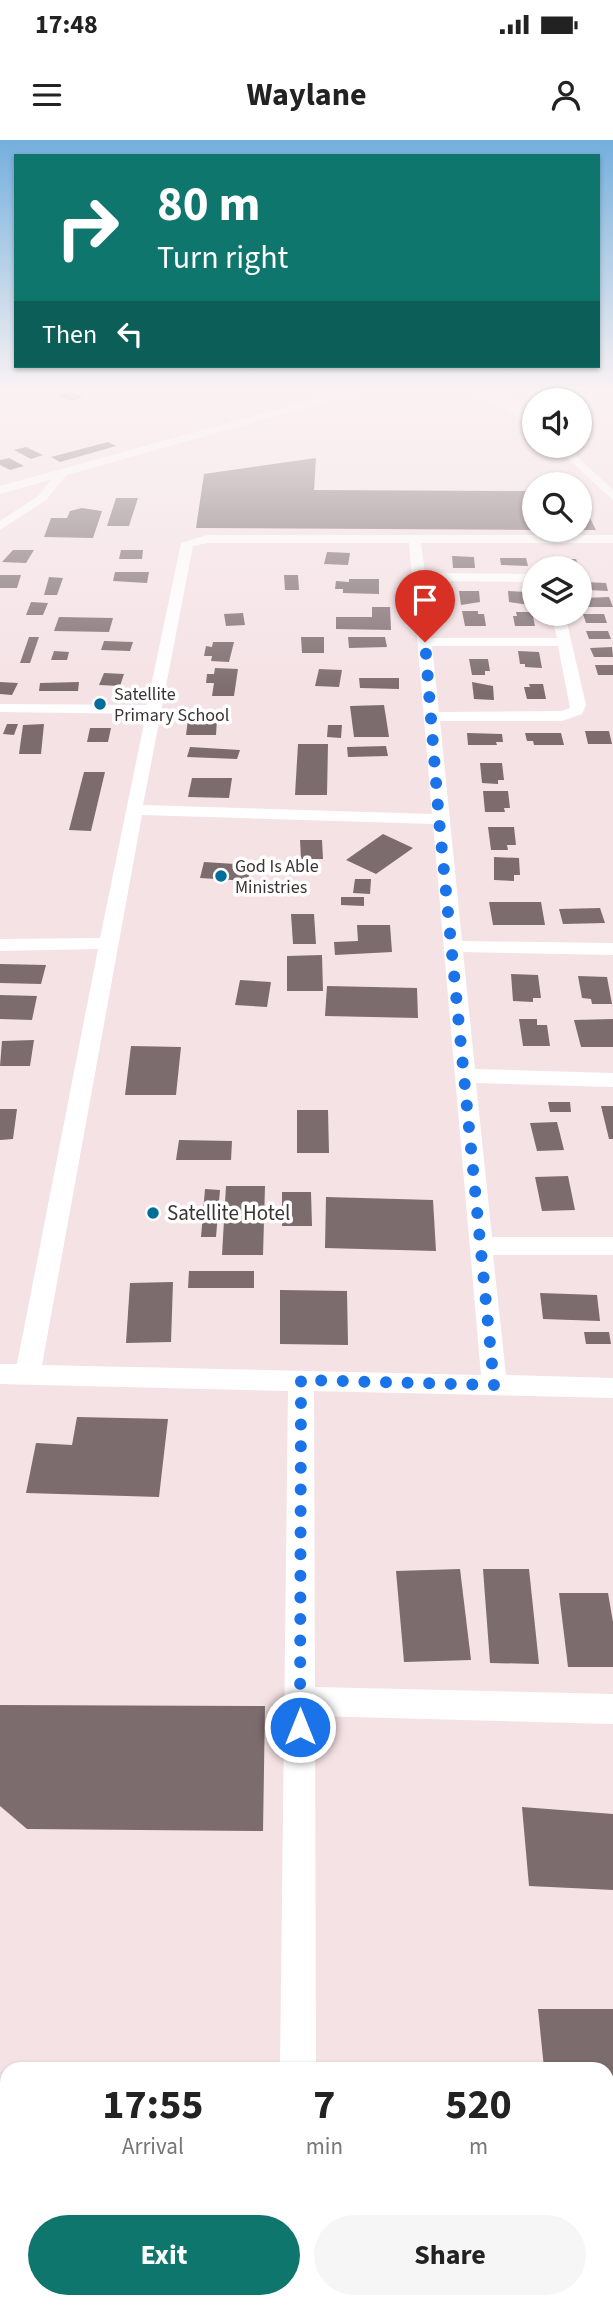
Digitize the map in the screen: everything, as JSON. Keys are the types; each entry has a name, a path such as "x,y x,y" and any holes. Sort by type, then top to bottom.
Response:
{"street":[{"path":"0,526 42,498 48,490"},
{"path":"29,1374 108,943 184,548 188,542 207,539 613,538"},
{"path":"415,540 439,820 494,1385"},
{"path":"419,577 522,578"},
{"path":"432,717 562,716 574,712 579,705 561,626"},
{"path":"425,642 565,642"},
{"path":"0,708 154,709"},
{"path":"134,810 439,820"},
{"path":"0,945 108,943"},
{"path":"453,946 613,949"},
{"path":"464,1076 613,1080"},
{"path":"480,1245 613,1246"},
{"path":"0,1374 613,1388"},
{"path":"298,2062 301,1380"},
{"path":"300,1701 613,1709"}],"building":[{"path":"202,490 522,491 522,530 196,528"},
{"path":"116,498 138,498 129,526 107,526"},
{"path":"82,508 102,511 93,538 44,537 51,518 67,518 70,511"},
{"path":"13,550 34,550 26,563 2,562"},
{"path":"121,550 143,550 142,559 119,559"},
{"path":"327,552 350,553 348,565 324,564"},
{"path":"452,556 474,557 475,568 453,568"},
{"path":"500,558 522,558 522,566 501,565"},
{"path":"115,572 149,572 147,583 113,581"},
{"path":"0,575 21,575 17,588 0,588"},
{"path":"284,575 298,575 299,590 285,590"},
{"path":"49,577 63,578 57,595 44,595"},
{"path":"349,579 379,579 379,594 343,593 343,589 335,589 336,581 349,582"},
{"path":"592,582 606,583 608,591 592,590"},
{"path":"459,591 479,591 480,602 461,605"},
{"path":"508,591 522,592 522,604 509,602"},
{"path":"609,597 613,607 592,607 592,598"},
{"path":"31,602 48,603 43,615 26,615"},
{"path":"372,607 390,607 391,630 336,629 336,617 372,617"},
{"path":"462,611 478,611 478,614 484,614 486,626 465,626"},
{"path":"516,612 522,612 522,626 515,626 513,616 517,616"},
{"path":"243,613 245,625 226,626 224,614"},
{"path":"592,614 604,614 607,623 592,623"},
{"path":"59,617 113,618 109,632 54,631"},
{"path":"586,631 608,631 611,639 589,639"},
{"path":"29,637 39,637 30,663 20,663"},
{"path":"301,637 324,637 324,653 302,653"},
{"path":"348,637 385,637 387,647 349,648"},
{"path":"104,641 133,642 130,651 101,650"},
{"path":"213,642 234,642 229,662 211,661 212,656 204,656 206,646 212,647"},
{"path":"612,647 613,657 594,657 590,648"},
{"path":"54,651 69,652 67,660 51,660"},
{"path":"518,651 539,652 542,668 520,664"},
{"path":"469,659 488,659 490,671 485,671 485,675 472,675"},
{"path":"595,665 613,665 613,675 598,675"},
{"path":"215,668 238,669 234,696 212,696 214,683 206,683 207,674 214,674"},
{"path":"319,669 342,670 339,687 315,686"},
{"path":"104,673 124,674 120,686 99,685"},
{"path":"359,678 399,678 399,689 360,688"},
{"path":"0,682 18,683 12,695 0,694"},
{"path":"79,682 78,691 39,691 40,683"},
{"path":"472,682 493,686 494,700 474,699"},
{"path":"529,684 543,684 546,699 527,699 524,687 530,687"},
{"path":"384,705 389,737 354,737 350,706"},
{"path":"188,719 217,719 216,735 186,735"},
{"path":"7,724 18,724 14,735 3,734"},
{"path":"44,724 41,754 19,754 23,725"},
{"path":"328,725 342,725 341,738 327,737"},
{"path":"90,728 111,728 108,742 87,742"},
{"path":"585,731 609,731 612,744 588,744"},
{"path":"467,733 502,734 503,742 496,742 497,745 468,745"},
{"path":"525,733 561,733 564,745 534,745 533,741 527,741"},
{"path":"298,744 328,744 327,795 295,795"},
{"path":"386,746 388,756 348,757 347,747"},
{"path":"190,747 240,750 237,759 187,757"},
{"path":"480,763 502,763 504,780 498,780 498,784 482,783"},
{"path":"84,772 105,772 91,831 69,830"},
{"path":"192,778 232,778 229,798 188,797"},
{"path":"483,791 508,791 510,808 504,808 505,812 485,812"},
{"path":"488,827 514,827 516,845 507,845 508,850 491,850"},
{"path":"383,834 413,848 376,874 346,860"},
{"path":"300,840 322,840 323,859 301,859"},
{"path":"494,857 519,858 520,875 514,875 514,881 494,880"},
{"path":"204,862 251,865 248,881 200,878"},
{"path":"355,879 371,879 370,894 353,893"},
{"path":"341,897 364,897 364,906 341,905"},
{"path":"489,902 541,902 545,925 493,925"},
{"path":"600,908 605,923 563,924 559,909"},
{"path":"291,914 314,914 316,944 293,944"},
{"path":"357,925 390,925 392,952 335,955 334,942 358,941"},
{"path":"322,955 323,991 287,991 287,956"},
{"path":"0,964 46,965 41,984 0,983"},
{"path":"511,974 538,975 541,998 533,998 533,1002 513,1001"},
{"path":"578,976 607,977 612,1004 592,1004 591,999 582,998"},
{"path":"240,980 271,982 267,1007 235,1005"},
{"path":"327,986 417,988 418,1018 325,1016"},
{"path":"0,995 37,996 32,1020 0,1019"},
{"path":"519,1019 537,1019 537,1025 547,1025 550,1046 523,1046"},
{"path":"613,1019 613,1047 581,1047 574,1020"},
{"path":"34,1040 30,1066 0,1066 2,1041"},
{"path":"131,1046 181,1047 176,1095 125,1095"},
{"path":"548,1102 570,1102 571,1112 550,1112"},
{"path":"601,1106 613,1106 613,1139 609,1139"},
{"path":"0,1109 17,1109 13,1139 0,1140"},
{"path":"297,1110 328,1110 329,1153 297,1153"},
{"path":"557,1122 564,1150 537,1151 530,1123"},
{"path":"179,1140 232,1141 231,1160 176,1160"},
{"path":"568,1176 575,1210 542,1211 535,1177"},
{"path":"226,1186 265,1186 263,1255 222,1255"},
{"path":"205,1189 220,1190 216,1237 201,1237"},
{"path":"282,1192 311,1192 312,1226 282,1226"},
{"path":"326,1197 433,1200 436,1251 325,1248"},
{"path":"189,1271 254,1271 254,1288 188,1288"},
{"path":"173,1282 171,1342 126,1343 130,1283"},
{"path":"280,1290 347,1291 348,1345 280,1344"},
{"path":"540,1293 597,1295 600,1321 543,1319"},
{"path":"584,1332 609,1332 611,1344 586,1344"},
{"path":"77,1417 168,1419 159,1497 26,1493 36,1443 72,1445"},
{"path":"460,1569 471,1660 404,1662 396,1571"},
{"path":"483,1569 529,1569 539,1664 490,1663"},
{"path":"559,1593 608,1593 613,1622 613,1667 568,1667"},
{"path":"0,1705 265,1706 263,1831 27,1829 0,1806"},
{"path":"522,1807 613,1814 613,1890 529,1886"},
{"path":"538,2009 613,2009 613,2062 543,2062"}],"place":[{"name":"Satellite Primary School","path":"100,704"},
{"name":"God Is Able Ministries","path":"221,876"},
{"name":"Satellite Hotel","path":"153,1213"}],"route":[{"path":"300,1727 301,1380 494,1385 439,820 425,642"}]}
